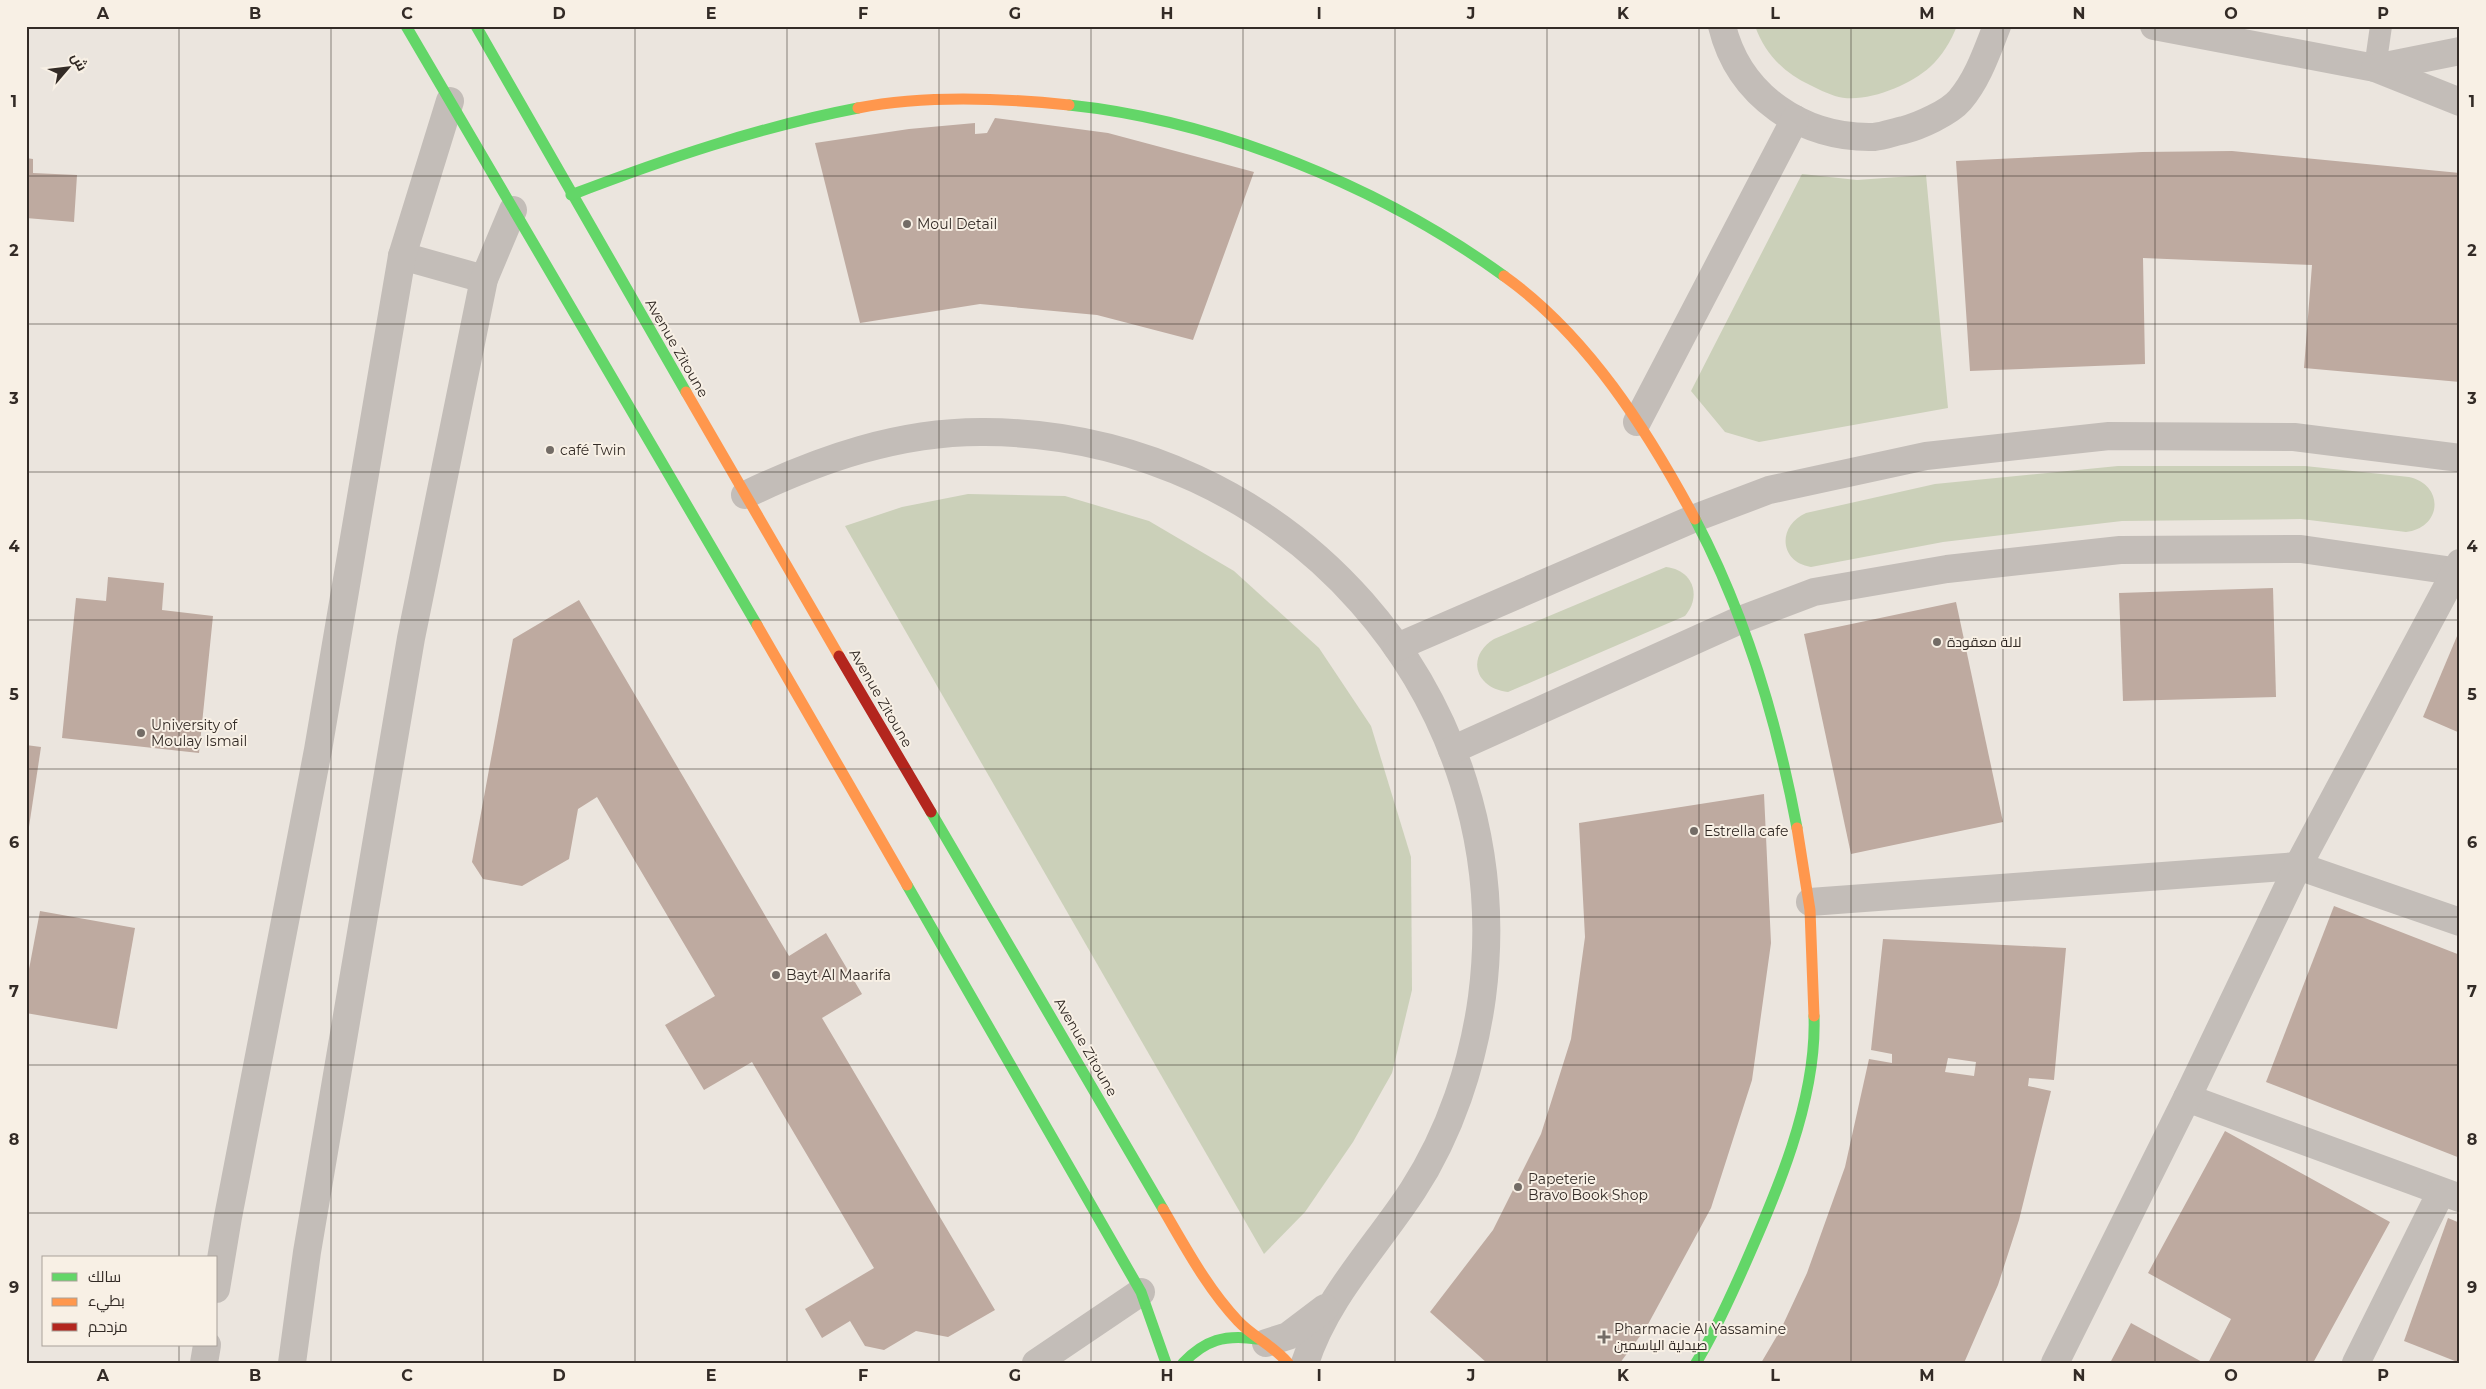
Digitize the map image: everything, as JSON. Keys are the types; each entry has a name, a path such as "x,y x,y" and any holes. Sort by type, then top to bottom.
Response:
{"main road":[{"path":"406,26 704,532 1141,1292 1166,1363"},
{"name":"Avenue Zitoune","path":"476,26 744,495 1194,1262 1221,1302 1262,1341 1281,1353 1288,1363"},
{"path":"571,195 673,157 743,134 801,119 876,104 948,100 1021,101 1153,118 1281,158 1349,187 1430,227 1538,303 1573,338 1637,422 1695,518 1712,551 1763,681 1792,802 1810,902 1814,966 1814,1048 1796,1136 1754,1243 1705,1349 1696,1363"},
{"path":"1183,1363 1195,1349 1214,1338 1236,1335 1262,1341"}],"street":[{"path":"1722,26 1727,47 1751,86 1787,116 1830,134 1876,137 1920,126 1959,102 1978,72 1998,26"},
{"path":"2154,26 2375,68 2460,102"},
{"path":"2375,68 2460,51"},
{"path":"218,1277 318,750 402,256 450,101"},
{"path":"1637,422 1795,119"},
{"path":"292,1363 307,1252 411,638 484,279 513,210"},
{"path":"402,256 484,279"},
{"path":"744,495 794,471 856,450 920,437 983,432 1049,436 1113,448 1159,462 1204,481 1247,504 1287,532 1324,563 1358,597 1414,672 1435,710 1452,750 1468,798 1479,847 1485,898 1486,948 1482,998 1472,1048 1458,1096 1439,1142 1415,1187 1332,1302 1315,1334 1305,1363"},
{"path":"1396,647 1695,518 1769,490 1926,456 2109,436 2294,437 2460,458"},
{"path":"1452,750 1740,620 1814,592 1947,569 2120,550 2301,549 2458,568 2298,866 2187,1098 2055,1363"},
{"path":"1810,902 2298,866 2460,922"},
{"path":"2187,1098 2450,1195 2356,1363"},
{"path":"1036,1363 1141,1292"},
{"path":"1262,1341 1288,1336 1332,1302"},
{"path":"204,1363 207,1346"}],"lane":[{"path":"2375,68 2381,26"}],"green space":[{"path":"1755,26 1957,26 1942,53 1921,74 1885,92 1859,98 1846,98 1835,96 1792,75 1776,62 1764,45"},
{"path":"1802,174 1857,180 1926,175 1948,408 1759,442 1725,432 1691,391"},
{"path":"2118,466 2305,466 2409,477 2421,481 2429,488 2434,506 2432,515 2427,523 2418,529 2406,532 2301,519 2122,521 1943,542 1811,567 1800,564 1793,558 1788,551 1786,543 1786,534 1790,526 1806,513 1935,484"},
{"path":"968,494 1065,496 1149,521 1234,571 1319,648 1371,726 1411,857 1412,990 1392,1073 1353,1142 1305,1212 1264,1254 845,526 902,507"},
{"path":"1666,567 1683,573 1692,585 1694,592 1693,600 1685,616 1508,692 1497,690 1482,679 1477,663 1479,654 1494,639"}],"building":[{"path":"995,118 1108,133 1254,172 1193,340 1097,315 980,304 860,323 815,143 909,129 975,123 975,134 987,133"},
{"path":"2232,151 2460,173 2460,382 2304,368 2312,265 2143,258 2145,364 1970,371 1956,161 2142,152"},
{"path":"26,158 33,159 33,173 77,175 74,222 26,218"},
{"path":"108,577 164,583 162,610 213,616 199,753 62,738 76,598 106,601"},
{"path":"2273,588 2276,697 2123,701 2119,593"},
{"name":"Bayt Al Maarifa","path":"579,600 789,956 826,933 862,994 822,1018 995,1310 948,1337 916,1331 884,1350 865,1346 850,1321 822,1338 805,1309 874,1268 752,1062 704,1090 665,1025 715,996 597,797 578,809 569,859 522,886 483,879 472,862 513,639"},
{"path":"1956,602 2003,822 1851,854 1804,634"},
{"path":"2460,629 2460,733 2423,717"},
{"path":"26,745 41,747 27,840 26,840"},
{"path":"1764,794 1771,943 1752,1080 1711,1208 1646,1328 1620,1363 1487,1363 1430,1312 1493,1230 1541,1134 1571,1039 1585,937 1579,823"},
{"path":"2334,906 2460,955 2460,1158 2266,1082"},
{"path":"40,911 135,928 117,1029 26,1013 26,985"},
{"path":"1883,939 2066,948 2054,1080 2029,1078 2028,1086 2051,1091 2019,1220 1998,1285 1964,1363 1761,1363 1781,1329 1807,1273 1845,1167 1869,1059 1892,1063 1892,1054 1871,1050","holes":["1948,1058 1976,1062 1974,1076 1945,1072"]},
{"path":"2225,1131 2390,1222 2313,1363 2208,1363 2231,1319 2148,1273"},
{"path":"2448,1218 2460,1223 2460,1363 2404,1341"},
{"path":"2131,1323 2204,1363 2110,1363"}],"traffic: fast":[{"path":"406,26 757,625"},
{"path":"476,26 686,392"},
{"path":"1069,105 1126,113 1183,126 1241,143 1297,163 1352,187 1405,214 1456,244 1504,276"},
{"path":"571,195 748,134 858,108"},
{"path":"1695,519 1730,593 1758,670 1780,748 1797,828"},
{"path":"931,812 1163,1209"},
{"path":"907,885 1141,1292 1166,1363"},
{"path":"1696,1363 1726,1306 1781,1179 1802,1114 1809,1081 1814,1016"},
{"path":"1183,1363 1199,1349 1216,1340 1235,1337 1257,1339"}],"traffic: slow":[{"path":"858,108 936,99 990,99 1069,105"},
{"path":"1504,276 1563,327 1589,356 1636,419 1695,519"},
{"path":"686,392 839,656"},
{"path":"757,625 907,885"},
{"path":"1797,828 1810,910 1814,1016"},
{"path":"1163,1209 1216,1295 1244,1327 1288,1363"}],"traffic: jam":[{"path":"839,656 931,812"}],"place":[{"name":"Moul Detail","path":"907,224"},
{"name":"café Twin","path":"550,450"},
{"name":"لالة معقودة","path":"1937,642"},
{"name":"University of Moulay Ismail","path":"141,733"},
{"name":"Estrella cafe","path":"1694,831"},
{"name":"Bayt Al Maarifa","path":"776,975"},
{"name":"Papeterie Bravo Book Shop","path":"1518,1187"},
{"name":"Pharmacie Al Yassamine صيدلية الياسمين","path":"1604,1337"}]}
